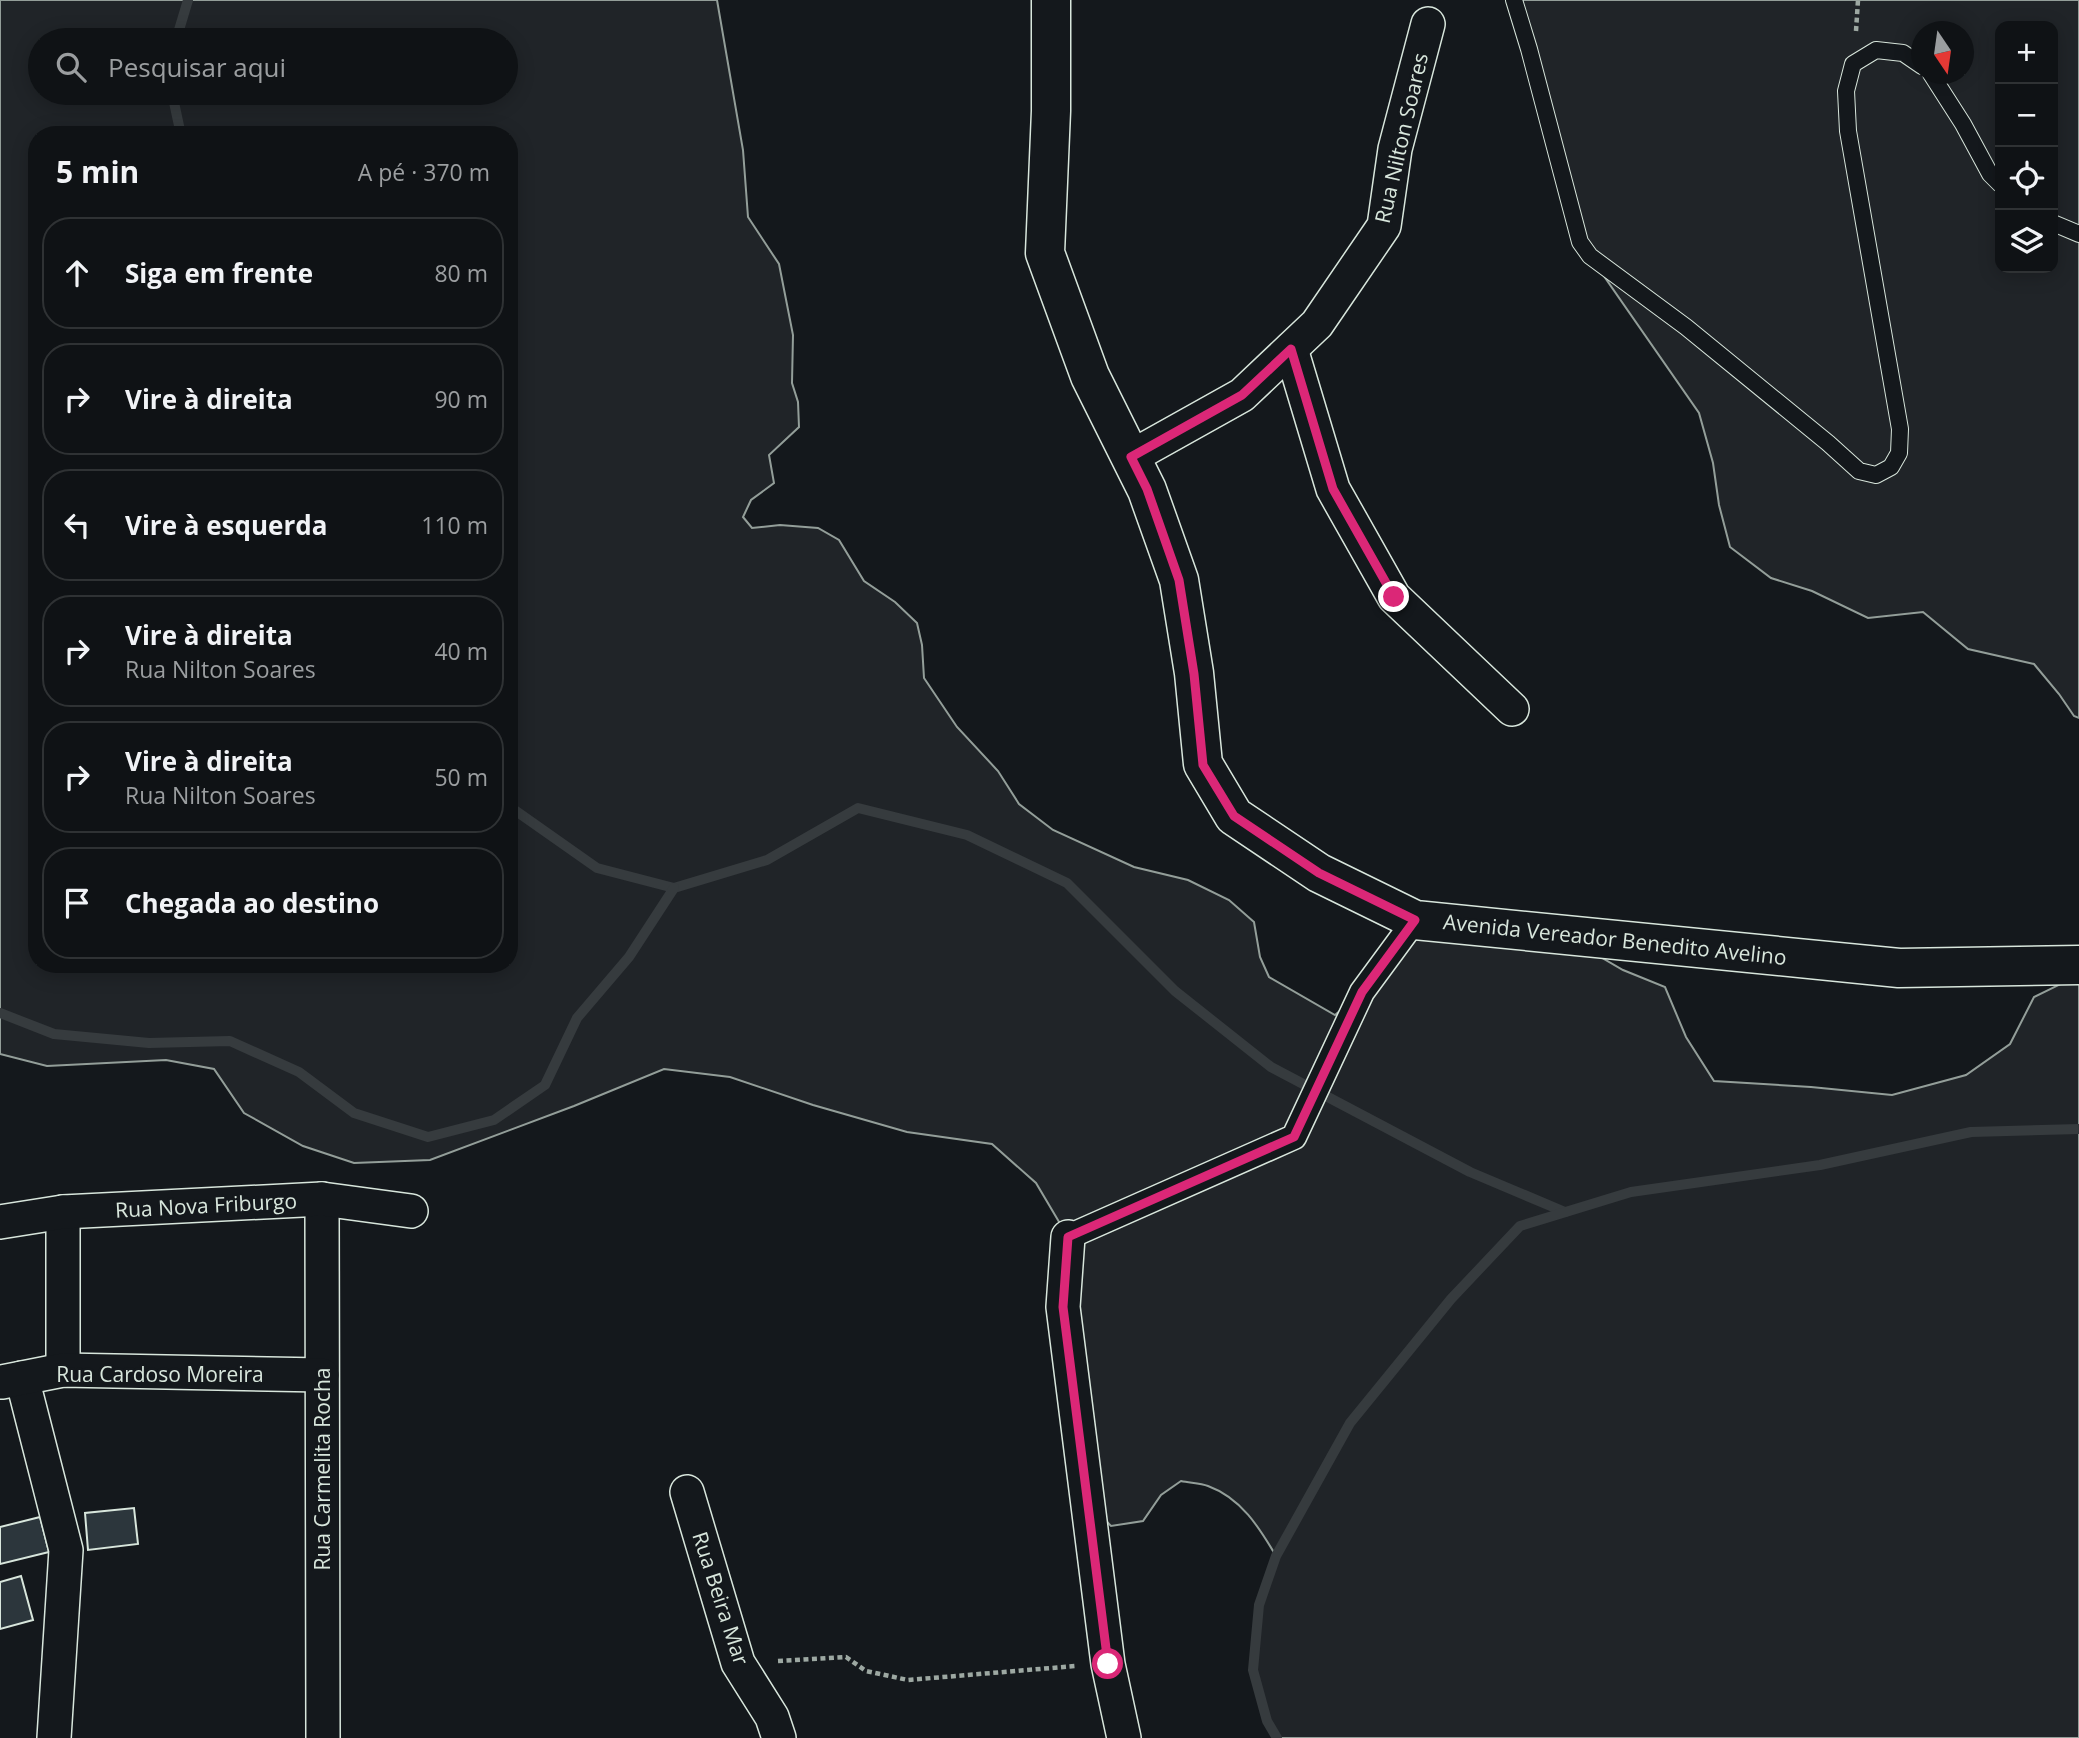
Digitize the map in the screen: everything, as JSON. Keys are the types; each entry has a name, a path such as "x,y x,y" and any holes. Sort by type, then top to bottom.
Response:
{"main road":[{"name":"Avenida Vereador Benedito Avelino","path":"1051,0 1051,111 1045,253 1090,376 1147,489 1179,580 1194,674 1203,765 1234,816 1319,873 1415,920 1899,968 2079,965"}],"street":[{"name":"Rua Nilton Soares","path":"1131,457 1242,395 1317,324 1384,226 1395,149 1428,24"},
{"path":"1291,349 1333,489 1394,597 1512,709"},
{"path":"1124,1738 1108,1664 1063,1307 1068,1237 1294,1137 1362,992 1415,920"},
{"name":"Rua Nova Friburgo","path":"0,1222 63,1212 322,1199 411,1211"},
{"name":"Rua Carmelita Rocha","path":"322,1199 323,1738"},
{"path":"63,1212 63,1370"},
{"name":"Rua Cardoso Moreira","path":"11,1380 63,1370 322,1375"},
{"path":"11,1380 66,1550 54,1738"},
{"name":"Rua Beira Mar","path":"687,1492 738,1663 772,1717 779,1738"}],"lane":[{"path":"1514,0 1576,229 1580,242 1590,256 1686,327 1859,471 1876,475 1891,467 1899,453 1900,429 1849,131 1846,91 1853,64 1876,50 1903,53 1911,58"},
{"path":"1937,84 1995,179"},
{"path":"2058,225 2079,234"}],"path":[{"path":"738,1663 846,1657 866,1671 908,1680 1108,1664"}],"shaded area":[{"path":"0,0 717,0 743,150 748,217 779,264 793,335 792,383 798,402 799,427 769,455 774,483 751,500 743,517 752,528 780,525 818,528 839,540 864,581 895,602 917,623 922,645 924,678 957,727 998,771 1019,804 1053,830 1134,867 1188,880 1229,900 1254,922 1260,957 1269,977 1335,1015 1362,992 1415,920 1561,934 1623,970 1665,987 1686,1037 1714,1081 1892,1095 1966,1075 2010,1044 2034,997 2079,975 2079,1738 1277,1738 1267,1721 1253,1670 1259,1605 1276,1556 1256,1524 1240,1506 1220,1491 1205,1485 1181,1481 1161,1495 1143,1521 1111,1526 1088,1502 1068,1237 1036,1183 992,1144 907,1132 813,1105 730,1077 664,1069 430,1160 354,1163 303,1146 244,1113 214,1069 166,1060 47,1066 0,1054"},
{"path":"1514,0 2079,0 2079,718 2074,716 2034,664 1968,649 1923,612 1868,618 1812,591 1771,578 1730,547 1719,505 1713,463 1699,413 1590,256"}],"building":[{"path":"134,1508 138,1544 88,1550 85,1513"},
{"path":"40,1517 49,1552 0,1564 0,1527"},
{"path":"21,1576 33,1620 0,1629 0,1582"}],"waterway":[{"path":"180,28 188,0"},
{"path":"175,105 179,126"},
{"path":"518,812 597,868 674,888 767,860 858,808 967,835 1067,883 1175,991 1271,1067 1470,1172 1565,1212"},
{"path":"0,1013 54,1034 149,1043 230,1041 299,1072 354,1113 428,1137 494,1120 545,1085 577,1018 629,957 674,888"},
{"path":"1277,1738 1267,1721 1253,1670 1259,1605 1276,1556 1350,1423 1451,1299 1520,1226 1631,1192 1820,1165 1971,1132 2079,1129"}],"route":[{"path":"1108,1664 1063,1307 1068,1237 1294,1137 1362,992 1415,920 1319,873 1234,816 1203,765 1194,674 1179,580 1147,489 1131,457 1242,395 1291,349 1333,489 1394,597"}]}
